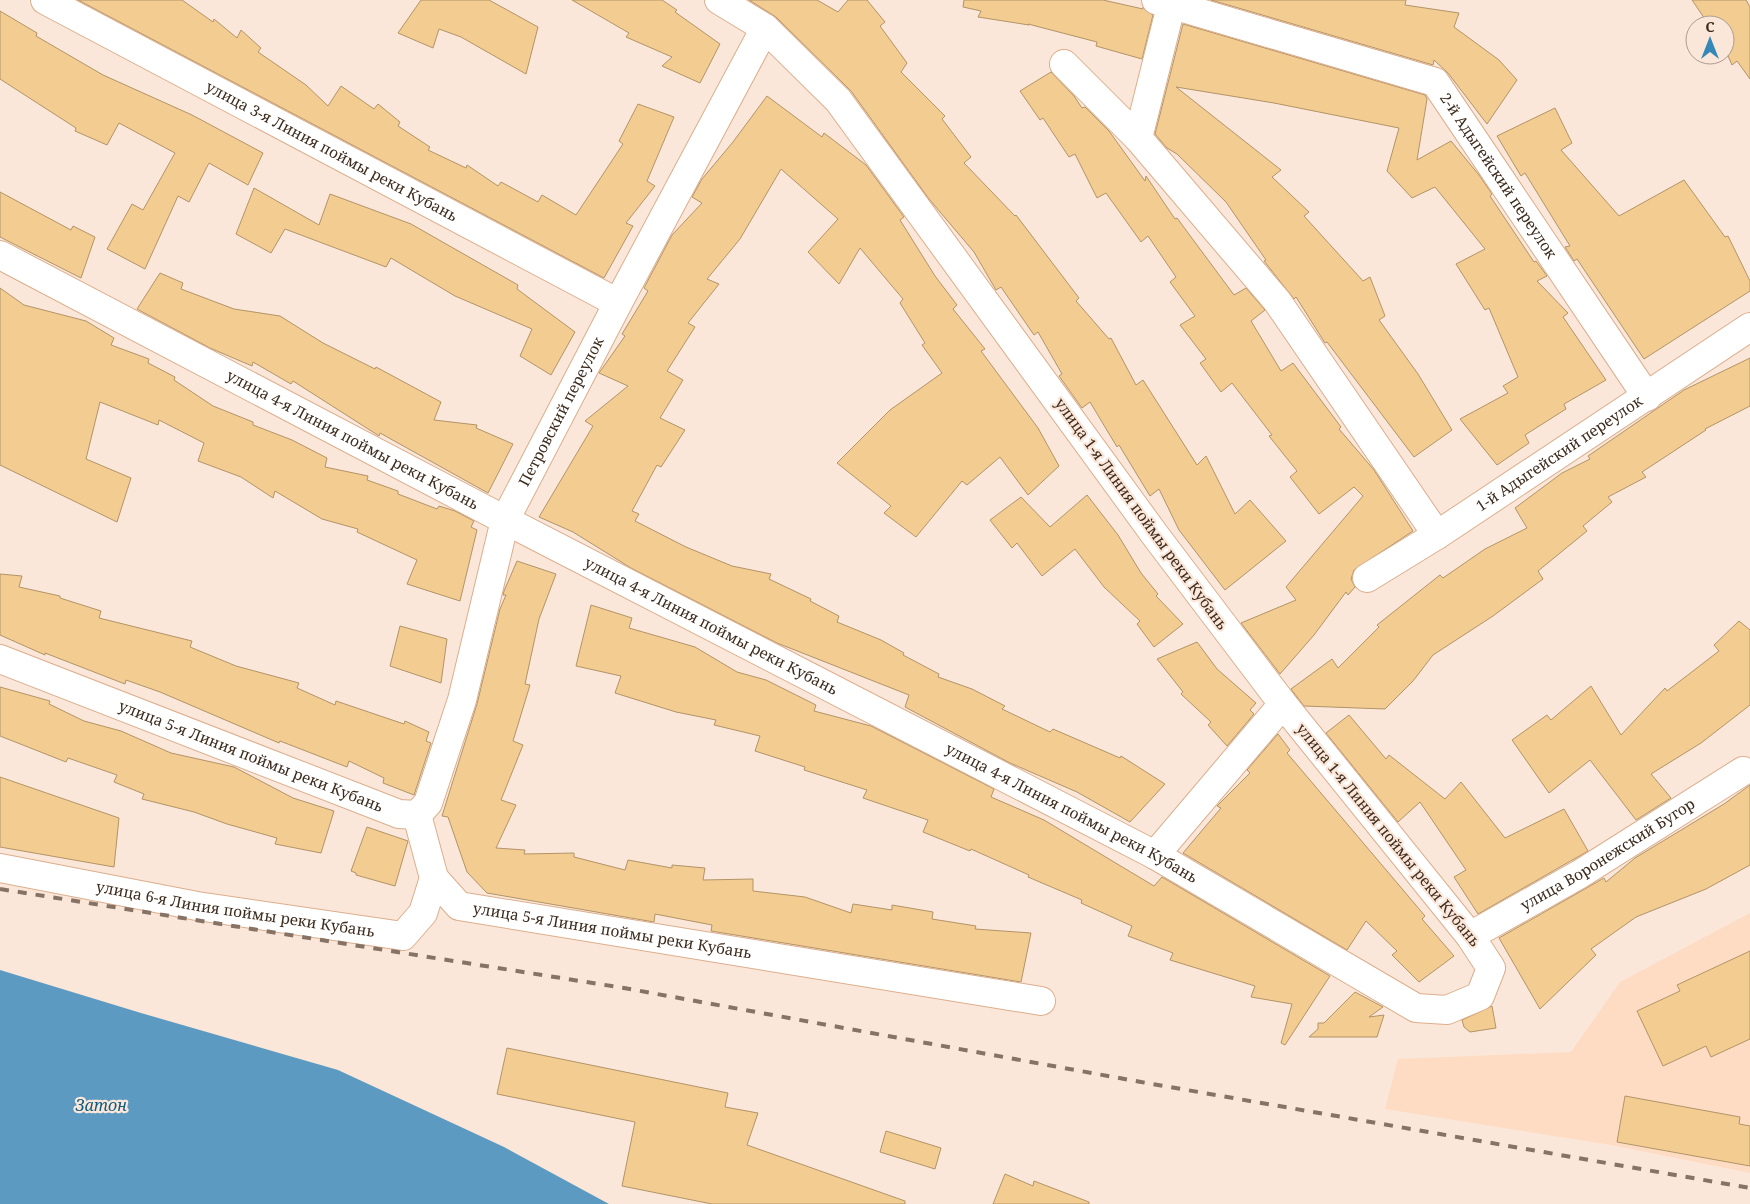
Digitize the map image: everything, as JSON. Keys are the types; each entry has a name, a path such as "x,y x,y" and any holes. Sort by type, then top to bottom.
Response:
{"street":[{"name":"улица 3-я Линия поймы реки Кубань","path":"46,0 618,303"},
{"name":"улица 1-я Линия поймы реки Кубань","path":"719,0 765,28 838,100 1155,535 1283,704 1470,936 1491,968 1480,996 1447,1010 1416,1008"},
{"name":"2-й Адыгейский переулок","path":"1138,138 1164,3 1435,82 1648,397"},
{"name":"Петровский переулок","path":"417,815 428,803 462,700 505,520 765,28"},
{"path":"1064,64 1138,138 1277,301 1437,535"},
{"name":"улица 4-я Линия поймы реки Кубань","path":"0,255 505,520 1155,855 1416,1008"},
{"name":"1-й Адыгейский переулок","path":"1367,578 1437,535 1648,397 1750,327"},
{"name":"улица 5-я Линия поймы реки Кубань","path":"0,659 399,814 417,815 434,878 459,906 1040,1001"},
{"path":"1155,855 1283,704"},
{"name":"улица Воронежский Бугор","path":"1470,936 1580,874 1743,771"},
{"name":"улица 6-я Линия поймы реки Кубань","path":"0,868 197,906 403,936 423,914 434,878"}],"shaded area":[{"path":"1750,913 1750,1173 1611,1145 1385,1109 1398,1059 1571,1052 1620,982"}],"water":[{"name":"Затон","path":"0,970 338,1070 504,1147 609,1204 0,1204"}],"building":[{"path":"78,0 182,0 213,22 214,19 237,38 241,30 261,48 258,52 306,85 328,106 341,86 374,109 378,104 400,122 398,126 430,147 428,150 466,168 467,165 498,186 501,182 538,202 542,195 576,215 623,144 619,141 638,104 674,117 647,181 655,186 626,223 633,226 604,278"},
{"path":"421,0 489,0 538,27 526,74 461,37 439,29 433,48 398,33"},
{"path":"572,0 662,0 677,10 675,12 720,44 700,83 662,66 672,57 626,37 629,33"},
{"path":"749,0 817,0 838,12 848,0 867,0 885,22 880,26 907,63 901,72 945,116 942,119 971,157 964,163 1016,215 1079,298 1076,301 1109,339 1111,338 1136,385 1143,380 1197,465 1206,456 1235,514 1250,500 1286,541 1225,590 1179,530 1159,489 1150,496 1090,402 1082,408 1059,376 1062,374 1038,332 1034,335 1001,287 996,290 974,252 929,199 851,91 776,17"},
{"path":"964,0 1103,0 1143,9 1143,7 1153,15 1142,59 1096,46 1097,42 1028,24 978,17 981,11 963,7"},
{"path":"1211,0 1406,0 1405,5 1459,13 1454,27 1499,60 1517,80 1487,124 1448,73 1434,60 1433,65"},
{"path":"1692,0 1746,0 1750,7 1750,79 1737,61 1735,63 1735,15 1702,15"},
{"path":"0,11 37,33 36,36 103,75 192,115 263,153 248,185 209,163 189,202 178,196 145,269 107,249 132,204 143,210 175,153 119,123 107,145 75,131 76,128 0,79"},
{"path":"1183,24 1425,95 1427,99 1417,160 1451,141 1479,175 1492,194 1490,196 1534,262 1536,261 1547,276 1537,281 1568,313 1563,317 1606,380 1564,404 1566,409 1525,435 1529,443 1497,465 1460,419 1508,393 1503,386 1518,377 1489,308 1485,310 1456,264 1485,249 1435,187 1412,198 1387,171 1399,128 1274,103 1176,87 1281,170 1272,177 1309,212 1304,216 1363,281 1370,277 1385,316 1379,320 1418,374 1452,430 1414,457 1327,342 1325,343 1296,297 1294,299 1264,261 1266,260 1226,202 1177,154 1167,148 1155,134"},
{"path":"1051,72 1074,96 1082,108 1085,107 1109,131 1145,181 1146,176 1175,219 1177,218 1234,295 1246,288 1265,310 1251,321 1281,371 1293,363 1341,427 1339,429 1374,470 1413,531 1354,570 1351,579 1355,587 1348,595 1346,592 1314,635 1280,674 1241,623 1296,600 1286,587 1363,496 1354,487 1319,514 1290,477 1297,471 1269,436 1272,435 1232,383 1221,392 1200,363 1206,359 1180,325 1195,316 1170,282 1176,277 1148,236 1141,242 1106,193 1097,198 1075,154 1069,157 1043,118 1040,120 1020,91"},
{"path":"767,96 822,137 824,133 866,165 904,217 900,220 935,276 957,305 953,309 985,349 981,351 1038,428 1059,466 1028,495 1000,457 967,485 962,481 916,537 884,513 891,506 837,463 890,410 942,373 922,345 925,343 900,303 903,299 860,248 839,284 808,252 838,219 781,169 740,239 707,279 719,284 688,323 695,327 667,371 683,380 660,418 685,430 661,467 657,465 632,511 639,514 635,521 686,547 732,566 771,574 769,579 811,599 810,601 839,616 837,622 881,640 904,653 903,655 939,674 938,677 972,689 1005,706 1002,709 1050,732 1053,729 1120,758 1121,756 1165,784 1130,822 1077,792 1010,763 905,707 909,695 777,643 631,568 573,532 539,517 593,426 585,421 628,386 599,373 625,336 622,334 648,291 644,288 672,235 702,203 692,197 702,179 733,142"},
{"path":"1555,108 1572,143 1561,150 1619,216 1684,180 1725,237 1728,236 1750,281 1750,291 1644,359 1577,259 1574,261 1565,247 1570,246 1525,173 1521,176 1497,136"},
{"path":"254,188 319,225 330,194 411,224 518,285 517,289 575,332 551,375 520,356 532,329 455,296 391,258 386,267 285,229 271,253 236,234"},
{"path":"0,192 71,230 73,226 95,237 81,278 0,237"},
{"path":"160,273 183,283 181,289 234,309 280,316 323,343 375,369 376,367 441,402 434,420 477,425 476,428 513,444 488,493 380,433 379,436 293,381 291,384 253,362 252,366 210,348 137,309"},
{"path":"0,288 24,305 86,321 114,338 111,345 149,359 148,363 175,377 174,380 213,406 253,422 253,425 292,440 327,458 325,467 368,476 367,480 398,491 398,494 437,509 439,506 455,511 474,521 471,527 477,530 460,601 407,584 417,560 357,532 358,529 322,519 275,491 273,498 241,477 198,461 204,443 159,420 158,425 100,402 86,459 131,478 117,522 0,465"},
{"path":"1750,358 1750,406 1705,429 1642,472 1646,477 1608,497 1612,502 1583,526 1587,531 1538,571 1543,579 1493,616 1433,655 1413,681 1385,709 1304,706 1291,689 1332,659 1338,668 1379,627 1377,625 1440,575 1443,578 1485,549 1527,528 1515,508 1562,473 1590,459 1588,456 1684,390"},
{"path":"1087,495 1118,535 1141,573 1158,594 1156,596 1183,624 1154,647 1137,624 1140,621 1104,587 1075,549 1042,576 1017,543 1012,548 990,520 1021,497 1050,527"},
{"path":"517,561 556,574 539,619 525,684 530,685 513,741 523,745 501,800 516,805 496,848 525,850 524,854 574,853 574,857 625,870 628,860 672,868 672,865 705,868 703,880 753,879 753,891 805,897 851,913 853,904 892,910 892,905 933,912 932,919 976,926 975,929 1031,933 1021,982 711,931 712,925 655,914 654,922 487,893 467,872 448,817 442,816 477,704 500,609 506,595 503,595 504,591"},
{"path":"0,574 22,576 19,587 60,596 60,598 101,611 99,618 192,641 190,647 236,666 299,683 297,688 335,705 336,701 404,724 405,721 429,732 426,741 431,743 414,795 383,783 384,778 349,761 347,767 280,741 279,743 160,692 126,680 125,684 45,653 45,655 0,635"},
{"path":"591,605 632,618 629,628 695,647 737,672 766,680 816,705 814,711 871,726 994,789 991,797 1044,820 1154,886 1162,877 1330,976 1285,1045 1281,1043 1292,1004 1251,997 1255,986 1170,960 1173,953 1128,936 1132,926 1081,903 1082,900 1028,877 1029,875 971,849 970,851 923,832 928,820 863,798 867,790 804,770 805,767 755,751 760,736 714,725 716,720 676,712 615,693 621,676 576,666"},
{"path":"1739,621 1750,630 1750,705 1701,743 1651,774 1671,798 1636,820 1590,760 1549,793 1512,740 1547,715 1551,720 1591,686 1621,735 1665,688 1667,691 1719,651 1714,645"},
{"path":"400,626 447,639 441,683 390,666"},
{"path":"1197,642 1217,669 1256,703 1250,710 1254,714 1227,746 1208,725 1211,722 1181,694 1183,692 1157,659"},
{"path":"0,687 50,701 49,704 84,721 121,731 171,753 234,767 293,798 334,811 321,853 275,844 277,838 227,824 194,812 142,799 144,794 114,782 117,775 68,758 66,762 0,736"},
{"path":"1349,715 1386,759 1389,755 1445,799 1461,782 1505,838 1564,809 1588,851 1478,914 1454,877 1466,870 1420,802 1398,822 1326,733"},
{"path":"1278,734 1290,750 1287,753 1425,916 1422,919 1454,956 1419,982 1392,955 1397,951 1366,921 1347,950 1183,853 1221,808 1217,806 1250,773 1247,770"},
{"path":"0,777 119,818 114,867 0,847"},
{"path":"1750,785 1750,865 1706,889 1636,917 1591,949 1596,955 1540,1009 1499,938 1604,878 1606,882 1635,858 1724,804"},
{"path":"367,827 408,841 395,886 356,875 356,873 351,871"},
{"path":"1750,951 1750,1039 1711,1057 1706,1046 1663,1066 1637,1011 1680,991 1677,985"},
{"path":"1355,992 1383,1007 1369,1017 1384,1015 1377,1037 1309,1037 1318,1029 1318,1023 1324,1023"},
{"path":"1492,1006 1496,1028 1470,1032 1464,1027 1462,1020"},
{"path":"507,1048 728,1093 725,1107 758,1113 747,1145 905,1201 905,1204 712,1204 622,1186 635,1122 497,1094"},
{"path":"1625,1096 1740,1117 1739,1124 1750,1126 1750,1166 1617,1142"},
{"path":"886,1131 941,1148 935,1169 880,1152"},
{"path":"1005,1174 1033,1186 1034,1181 1089,1202 1089,1204 993,1204"}],"railway":[{"path":"0,889 624,988 1141,1082 1750,1188"}]}
